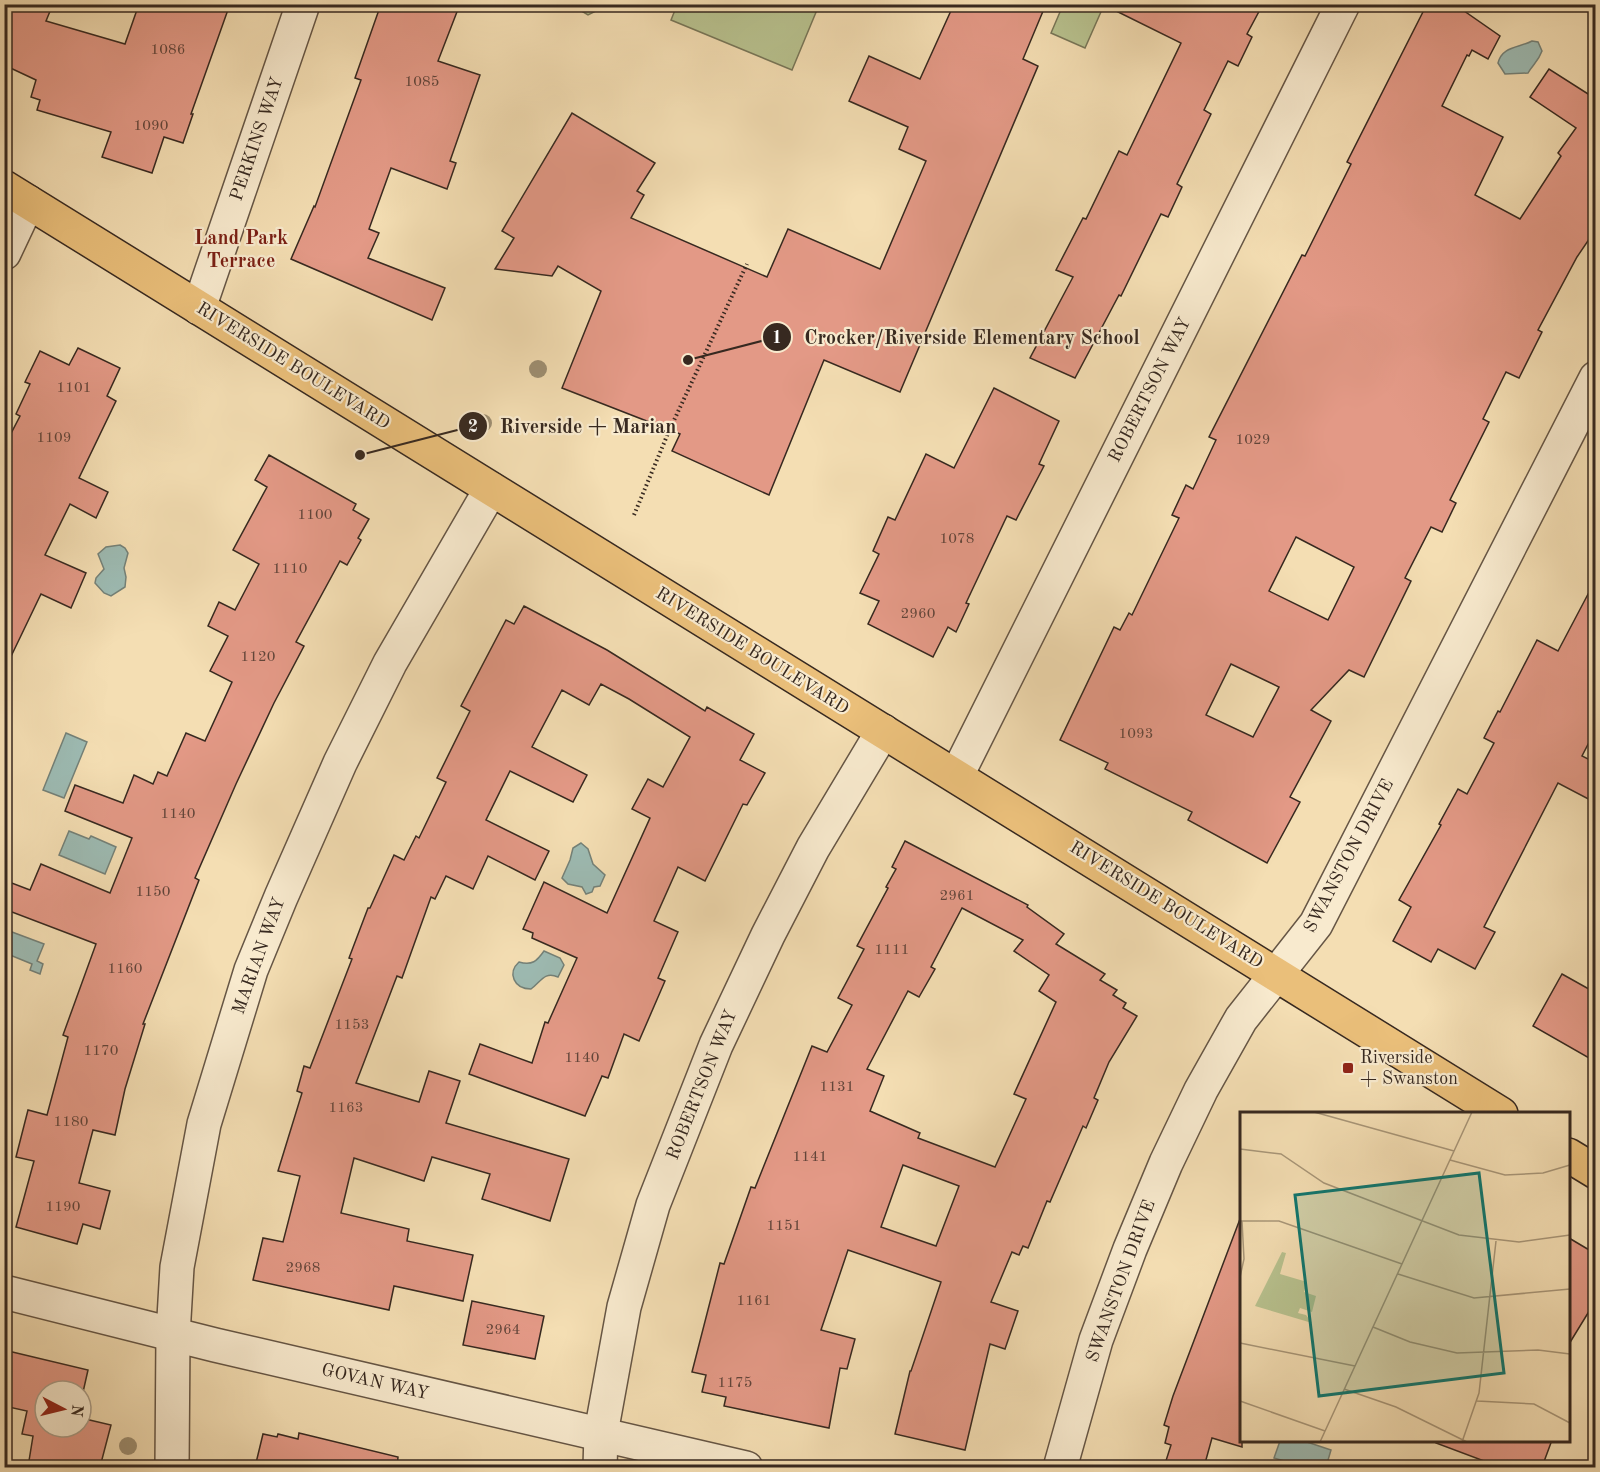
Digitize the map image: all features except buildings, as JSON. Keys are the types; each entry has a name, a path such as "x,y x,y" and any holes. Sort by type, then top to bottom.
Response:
{"main road":[{"name":"RIVERSIDE BOULEVARD","path":"16,194 1499,1112"},
{"path":"1570,1156 1596,1172"}],"street":[{"name":"PERKINS WAY","path":"199,308 303,4"},
{"name":"ROBERTSON WAY","path":"957,775 1343,4"},
{"path":"4,253 16,194"},
{"name":"SWANSTON DRIVE","path":"1060,1467 1096,1340 1130,1249 1166,1163 1201,1090 1235,1028 1316,924 1596,378"},
{"name":"MARIAN WAY","path":"172,1467 173,1335 177,1267 204,1124 251,970 340,763 390,663 491,489"},
{"name":"ROBERTSON WAY","path":"600,1467 601,1433 624,1307 653,1205 716,1045 768,935 813,848 882,731"},
{"name":"GOVAN WAY","path":"4,1292 173,1335 746,1467"}],"path":[{"path":"634,515 669,431 747,264"}],"green space":[{"path":"580,4 608,5 588,15 578,9"},
{"path":"677,4 819,5 792,70 671,20"},
{"path":"1063,5 1104,5 1085,48 1051,33"}],"water":[{"path":"1532,41 1538,42 1542,51 1528,73 1505,74 1498,63 1503,53"},
{"path":"120,545 128,553 124,568 125,587 111,596 104,593 95,583 96,578 104,569 98,554 106,547"},
{"path":"66,733 87,742 64,798 43,790"},
{"path":"69,831 89,839 91,836 116,847 105,874 59,855"},
{"path":"581,843 588,849 593,864 605,875 600,886 594,887 592,892 586,894 582,887 568,884 562,878 573,848"},
{"path":"4,929 44,944 37,961 43,964 40,974 30,970 32,964 5,953"},
{"path":"544,951 560,958 564,965 558,977 546,976 531,989 520,986 514,980 515,966 519,962 534,962"},
{"path":"1280,1442 1307,1442 1331,1450 1326,1467 1304,1467 1274,1458"}],"place":[{"name":"Crocker/Riverside Elementary School","path":"688,360"},
{"name":"Riverside + Marian","path":"360,455"},
{"name":"Riverside + Swanston","path":"1348,1068"}],"district":[{"name":"Land Park Terrace","path":"241,250"}]}
